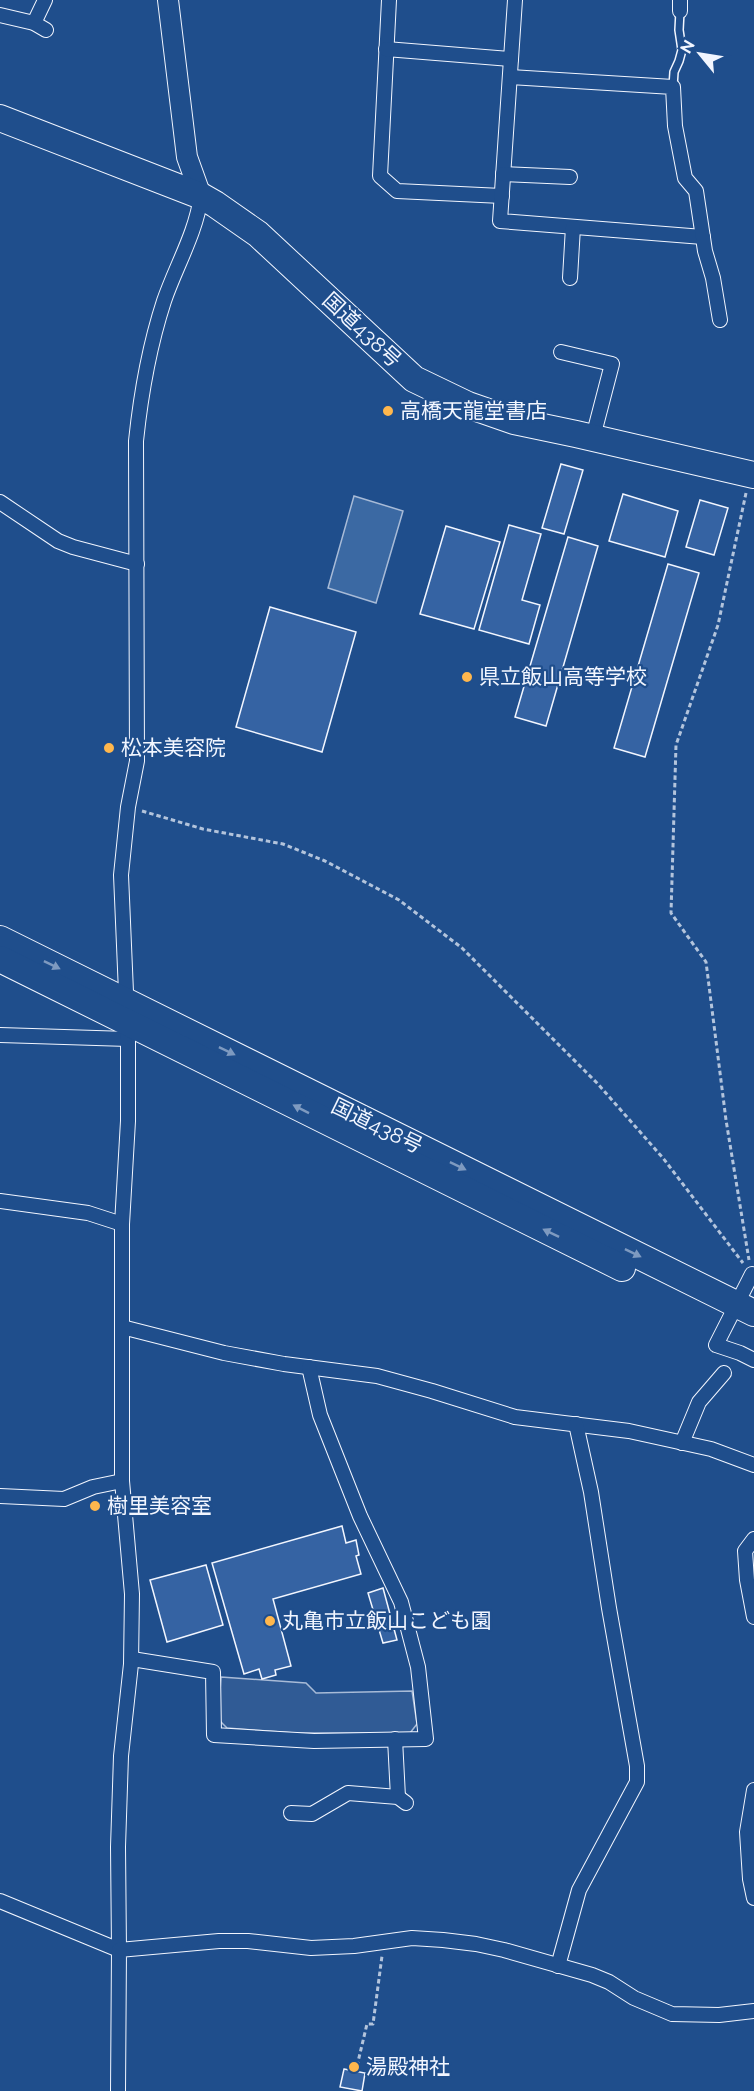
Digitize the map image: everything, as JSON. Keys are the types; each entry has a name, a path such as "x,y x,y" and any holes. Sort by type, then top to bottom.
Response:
{"highway":[{"name":"国道438号","path":"0,118 201,196 215,204 258,234 414,379 468,405 514,421 752,474"},
{"name":"国道438号","path":"0,939 128,1021"},
{"name":"国道438号","path":"0,959 739,1312 754,1333"}],"street":[{"path":"0,15 40,27 45,0"},
{"path":"118,2091 118,1847 121,1756 132,1659 132,1594 122,1481 122,1224 128,1121 128,1021 121,875 128,807 137,761 136,441 141,391 158,322 199,214 201,196 187,157 168,0"},
{"path":"389,0 380,176 397,191 502,196"},
{"path":"515,0 500,221 703,237"},
{"path":"387,49 511,59"},
{"path":"510,77 673,87 675,126 685,178 696,190 720,320"},
{"path":"504,174 570,177"},
{"path":"570,278 573,227"},
{"path":"561,352 612,364 593,438"},
{"path":"0,502 58,541 137,564"},
{"path":"0,1035 128,1021"},
{"path":"0,1201 88,1213 122,1224"},
{"path":"752,1274 739,1312 716,1345 754,1360"},
{"path":"122,1327 224,1353 377,1376 515,1417 629,1431 711,1449 754,1465"},
{"path":"132,1659 213,1672 214,1735 314,1741 426,1739 417,1667 401,1602 360,1516 324,1425 309,1367"},
{"path":"682,1443 699,1402 724,1373"},
{"path":"558,1966 579,1890 637,1782 637,1766 591,1492 576,1424"},
{"path":"0,1496 64,1499 93,1486 122,1481"},
{"path":"754,1539 746,1551 747,1580 754,1617"},
{"path":"291,1813 312,1814 348,1793 401,1800 395,1739"},
{"path":"754,1790 747,1832 750,1879 754,1898"},
{"path":"0,1901 119,1950 219,1941 248,1941 310,1948 383,1943 412,1938 476,1944 592,1975 649,2005 672,2014 719,2015 754,2011"}],"lane":[{"path":"673,87 674,72 682,50 679,30 680,6"}],"path":[{"path":"752,474 718,625 676,745 671,913 706,962 726,1120 752,1274"},
{"path":"128,807 203,829 283,844 325,861 399,900 462,948 597,1083 663,1158 752,1274"},
{"path":"357,2066 367,2024 373,2024 383,1943"}],"shaded area":[{"path":"354,496 403,511 376,603 328,588"},
{"path":"221,1677 306,1683 316,1693 412,1691 417,1724 410,1733 295,1733 227,1728 218,1719"}],"building":[{"path":"561,464 583,470 564,534 542,528"},
{"path":"623,494 678,511 665,557 609,541"},
{"path":"700,500 728,508 714,555 686,547"},
{"path":"509,525 541,534 522,600 540,605 529,644 479,630"},
{"path":"446,526 500,542 474,629 420,614"},
{"path":"568,537 598,546 546,726 515,717"},
{"path":"668,564 699,573 645,757 614,748"},
{"path":"270,607 356,632 322,752 236,727"},
{"path":"342,1526 346,1543 356,1540 359,1555 356,1556 361,1574 273,1599 291,1666 275,1670 276,1675 262,1679 259,1669 244,1674 212,1563"},
{"path":"206,1565 223,1625 167,1642 150,1580"},
{"path":"383,1588 397,1640 383,1643 368,1593"},
{"path":"344,2069 365,2073 362,2091 340,2087"}],"place":[{"name":"高橋天龍堂書店","path":"388,411"},
{"name":"県立飯山高等学校","path":"467,677"},
{"name":"松本美容院","path":"109,748"},
{"name":"樹里美容室","path":"95,1506"},
{"name":"丸亀市立飯山こども園","path":"270,1621"},
{"name":"湯殿神社","path":"354,2067"}]}
